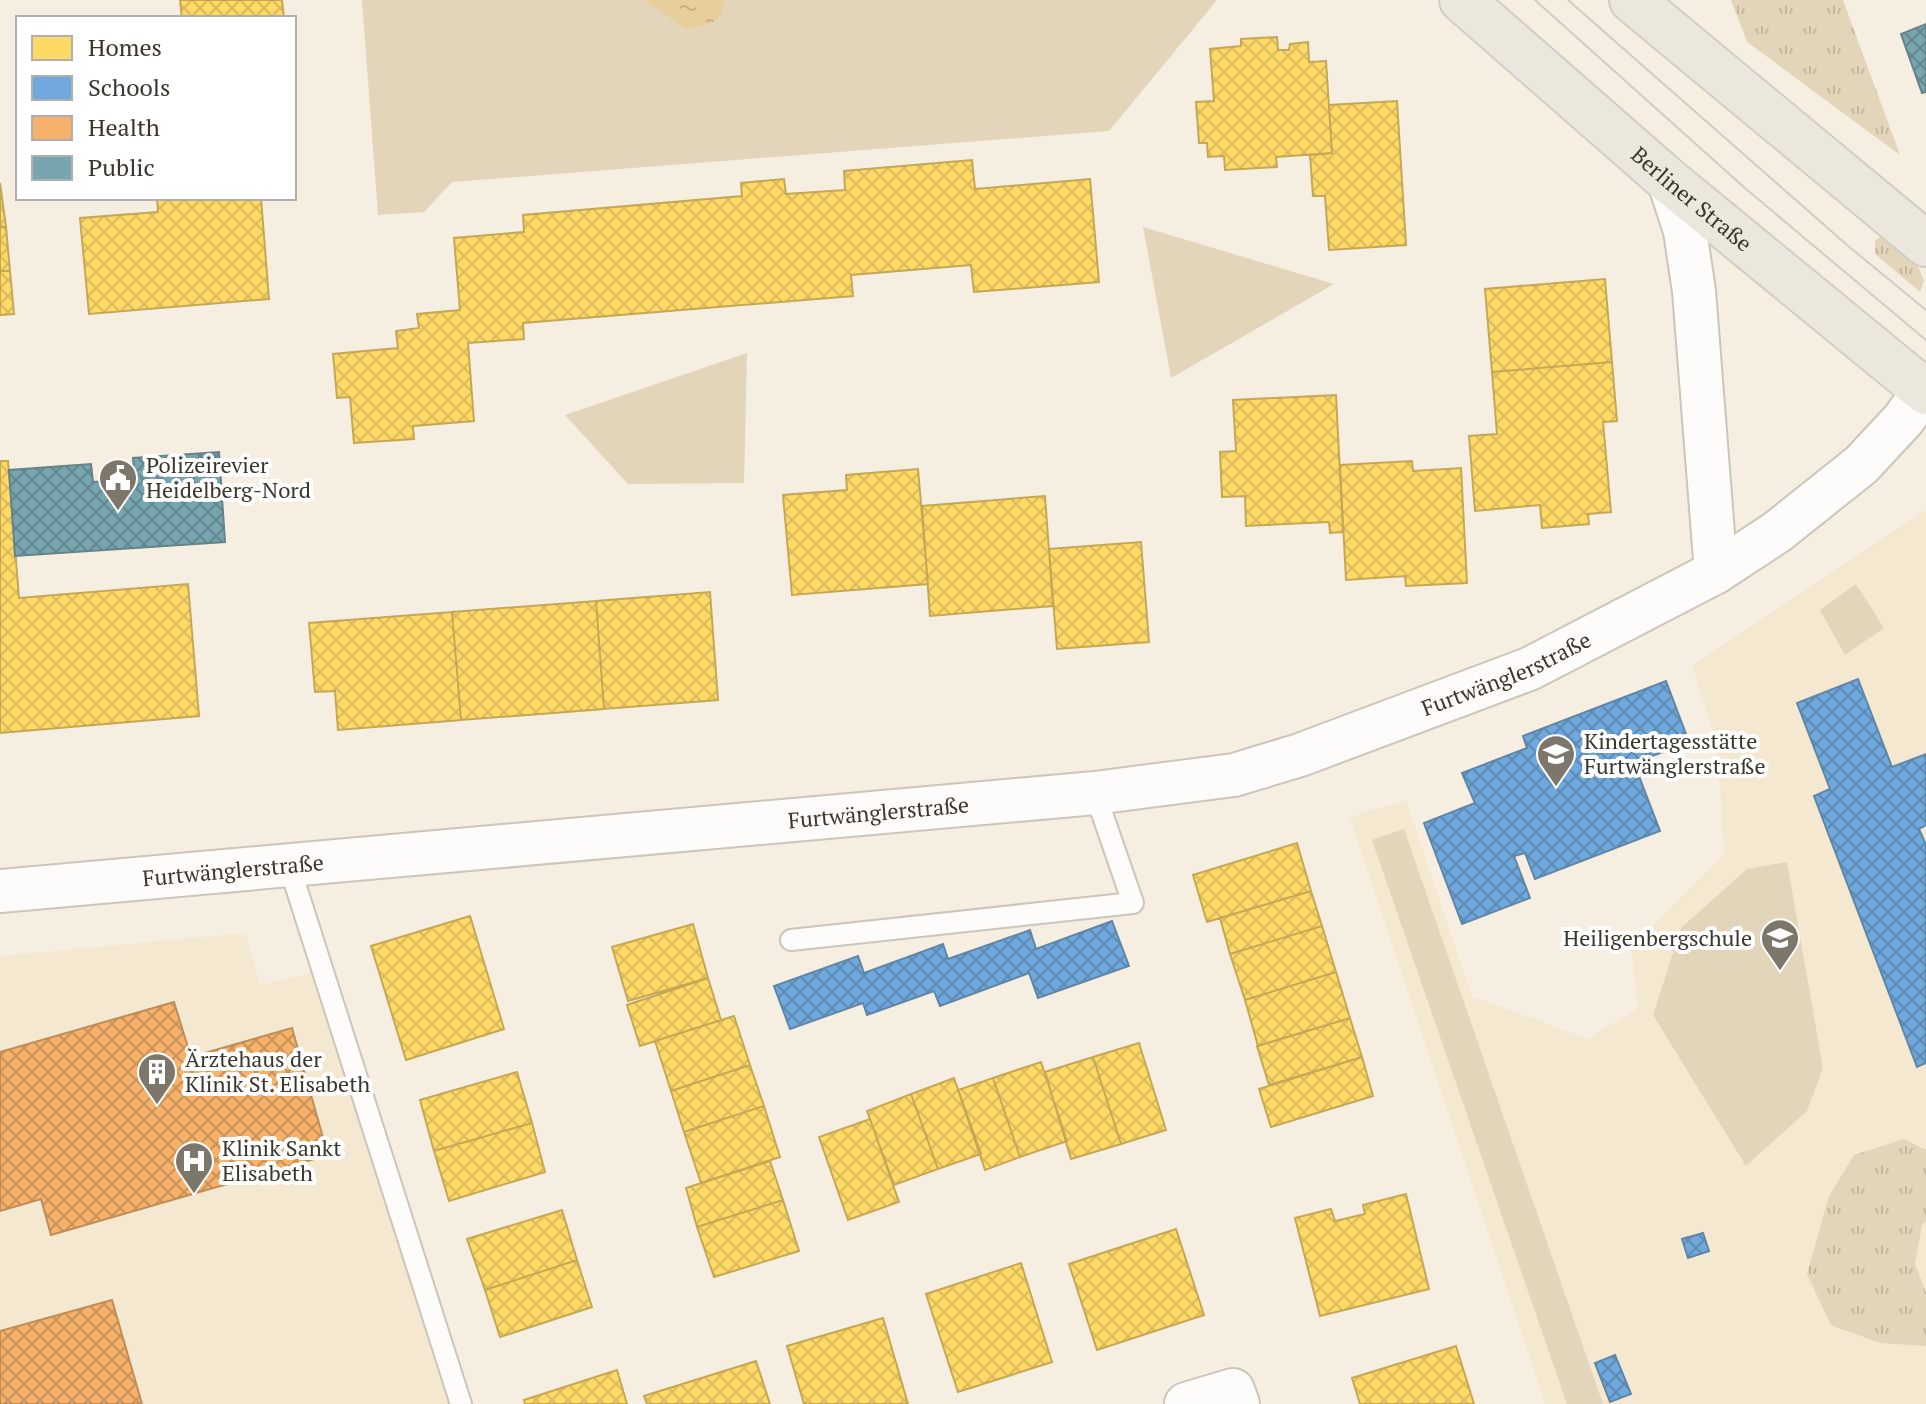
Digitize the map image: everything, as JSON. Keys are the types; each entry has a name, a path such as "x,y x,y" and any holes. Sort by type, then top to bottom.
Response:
{"main road":[{"name":"Berliner Straße","path":"1462,0 1669,181 1926,390"},
{"path":"1632,0 1926,244"}],"street":[{"path":"1669,181 1685,231 1694,291 1716,572"},
{"name":"Furtwänglerstraße","path":"0,891 1095,793 1234,775 1300,755 1529,669 1716,572 1777,532 1861,465 1926,390"},
{"path":"1186,1404 1233,1390 1238,1404"}],"lane":[{"path":"791,940 1133,903 1095,793"},
{"path":"289,865 461,1404"}],"shaded area":[{"name":"Heiligenbergschule","path":"1926,510 1926,1404 1545,1404 1350,817 1406,800 1472,996 1587,1039 1638,1008 1631,948 1724,854 1717,743 1692,665"},
{"name":"Klinik Sankt Elisabeth","path":"246,933 260,985 318,972 456,1404 0,1404 0,956"}],"green space":[{"path":"362,0 1217,0 1109,131 452,182 424,212 378,215"},
{"path":"1731,0 1843,0 1900,155 1747,42"},
{"path":"1143,227 1334,284 1171,378"},
{"path":"1880,237 1919,268 1924,281 1920,292 1875,254 1875,241"},
{"path":"747,353 744,483 628,484 565,415"},
{"path":"1856,584 1884,628 1845,655 1820,610"},
{"path":"1404,829 1603,1404 1567,1404 1372,840"},
{"path":"1787,862 1823,1068 1807,1111 1746,1166 1653,1015 1681,928 1747,869"},
{"path":"1904,1139 1926,1150 1926,1221 1922,1225 1915,1264 1926,1293 1926,1346 1880,1343 1831,1325 1807,1274 1829,1196 1854,1155"}],"water":[{"path":"646,0 724,0 717,19 706,25 685,29"}],"building: Homes":[{"path":"180,0 282,0 284,16 182,16"},
{"path":"1277,37 1278,50 1289,50 1290,44 1308,42 1309,62 1326,61 1332,153 1276,157 1277,167 1225,170 1224,156 1208,157 1207,143 1199,143 1196,102 1214,101 1210,49 1241,46 1241,39"},
{"path":"1397,101 1406,245 1329,250 1325,196 1313,196 1310,155 1332,153 1329,105"},
{"path":"972,160 975,189 1090,179 1099,282 974,292 971,265 851,275 853,296 523,323 524,339 468,343 474,421 413,426 414,439 354,443 350,397 337,398 333,354 398,348 396,331 419,328 417,314 460,310 454,238 524,232 523,215 742,196 741,183 784,179 786,194 845,190 844,171"},
{"path":"0,183 6,227 0,227"},
{"path":"157,200 261,200 269,299 89,314 80,218 158,212"},
{"path":"0,227 6,227 10,271 0,271"},
{"path":"0,271 10,271 14,314 0,315"},
{"path":"1605,279 1612,362 1492,372 1485,289"},
{"path":"1612,362 1617,421 1603,422 1611,512 1588,514 1589,524 1542,528 1540,505 1475,511 1469,436 1497,434 1492,372"},
{"path":"1336,395 1343,532 1330,533 1329,522 1246,526 1245,496 1222,497 1220,452 1236,451 1233,400"},
{"path":"0,461 8,461 19,598 188,584 199,716 0,733"},
{"path":"1412,461 1413,471 1461,468 1467,583 1406,586 1405,576 1346,580 1340,465"},
{"path":"918,469 928,584 792,595 783,495 847,490 846,475"},
{"path":"1045,496 1053,606 930,616 922,506"},
{"path":"1141,542 1149,642 1057,649 1049,549"},
{"path":"710,592 718,700 604,709 596,601"},
{"path":"596,601 604,709 461,720 452,612"},
{"path":"452,612 461,720 338,730 335,691 315,692 309,623"},
{"path":"1297,843 1311,891 1207,922 1193,875"},
{"path":"1311,891 1322,926 1230,954 1220,918"},
{"path":"470,916 504,1029 406,1060 371,946"},
{"path":"693,924 708,978 628,1001 612,947"},
{"path":"1322,926 1336,972 1245,1000 1230,954"},
{"path":"1336,972 1350,1018 1258,1046 1245,1000"},
{"path":"708,978 721,1020 640,1046 627,1005"},
{"path":"734,1016 750,1065 671,1091 655,1041"},
{"path":"1350,1018 1362,1057 1269,1085 1257,1046"},
{"path":"1139,1043 1166,1130 1121,1144 1093,1057"},
{"path":"1093,1057 1121,1144 1071,1159 1045,1072"},
{"path":"1362,1057 1373,1096 1271,1127 1259,1089"},
{"path":"1041,1062 1067,1141 1020,1157 993,1078"},
{"path":"750,1065 764,1106 684,1132 671,1091"},
{"path":"517,1072 532,1123 434,1151 420,1100"},
{"path":"954,1078 981,1154 938,1169 911,1094"},
{"path":"993,1078 1020,1157 985,1170 958,1090"},
{"path":"911,1094 938,1169 894,1185 867,1111"},
{"path":"764,1106 780,1157 701,1183 684,1132"},
{"path":"870,1119 899,1202 848,1220 819,1137"},
{"path":"532,1123 545,1172 449,1201 434,1151"},
{"path":"770,1161 783,1200 697,1227 686,1188"},
{"path":"1406,1194 1429,1289 1320,1316 1295,1218 1331,1209 1335,1221 1365,1214 1363,1205"},
{"path":"783,1200 799,1251 714,1277 697,1227"},
{"path":"562,1210 577,1260 485,1290 467,1239"},
{"path":"1176,1229 1204,1315 1097,1350 1069,1264"},
{"path":"577,1260 592,1307 500,1337 485,1290"},
{"path":"1021,1263 1052,1362 958,1392 926,1294"},
{"path":"883,1318 908,1404 804,1404 787,1346"},
{"path":"1456,1346 1474,1404 1360,1404 1352,1378"},
{"path":"756,1361 770,1404 647,1404 644,1396"},
{"path":"617,1370 627,1404 525,1404 524,1400"}],"building: Schools":[{"path":"1858,679 1892,767 1926,754 1926,825 1919,829 1926,845 1926,1063 1917,1067 1814,796 1830,789 1797,703"},
{"name":"Kindertagesstätte Furtwänglerstraße","path":"1666,681 1689,742 1634,763 1660,831 1535,879 1525,853 1514,856 1530,898 1462,924 1424,823 1475,803 1462,773 1527,748 1523,736"},
{"path":"1112,921 1129,966 1038,998 1029,973 940,1006 934,991 867,1015 863,1003 790,1029 774,986 858,956 864,973 943,944 948,959 1030,930 1036,949"},
{"path":"1703,1233 1709,1251 1688,1258 1682,1239"},
{"path":"1615,1355 1631,1394 1610,1402 1595,1363"}],"building: Health":[{"name":"Ärztehaus der Klinik St. Elisabeth","path":"174,1002 191,1057 292,1028 328,1155 51,1235 41,1199 0,1211 0,1052"},
{"path":"112,1300 142,1404 0,1404 0,1331"}],"building: Public":[{"path":"1926,24 1926,92 1922,93 1901,34"},
{"name":"Polizeirevier Heidelberg-Nord","path":"219,452 225,542 15,556 9,470 91,464 93,482 135,479 133,458"}],"tram line":[{"path":"1535,0 1746,189 1926,340"},
{"path":"1568,0 1847,245 1926,310"}],"place":[{"name":"Polizeirevier Heidelberg-Nord","path":"118,512"},
{"name":"Kindertagesstätte Furtwänglerstraße","path":"1556,788"},
{"name":"Heiligenbergschule","path":"1780,972"},
{"name":"Ärztehaus der Klinik St. Elisabeth","path":"157,1106"},
{"name":"Klinik Sankt Elisabeth","path":"194,1195"}]}
